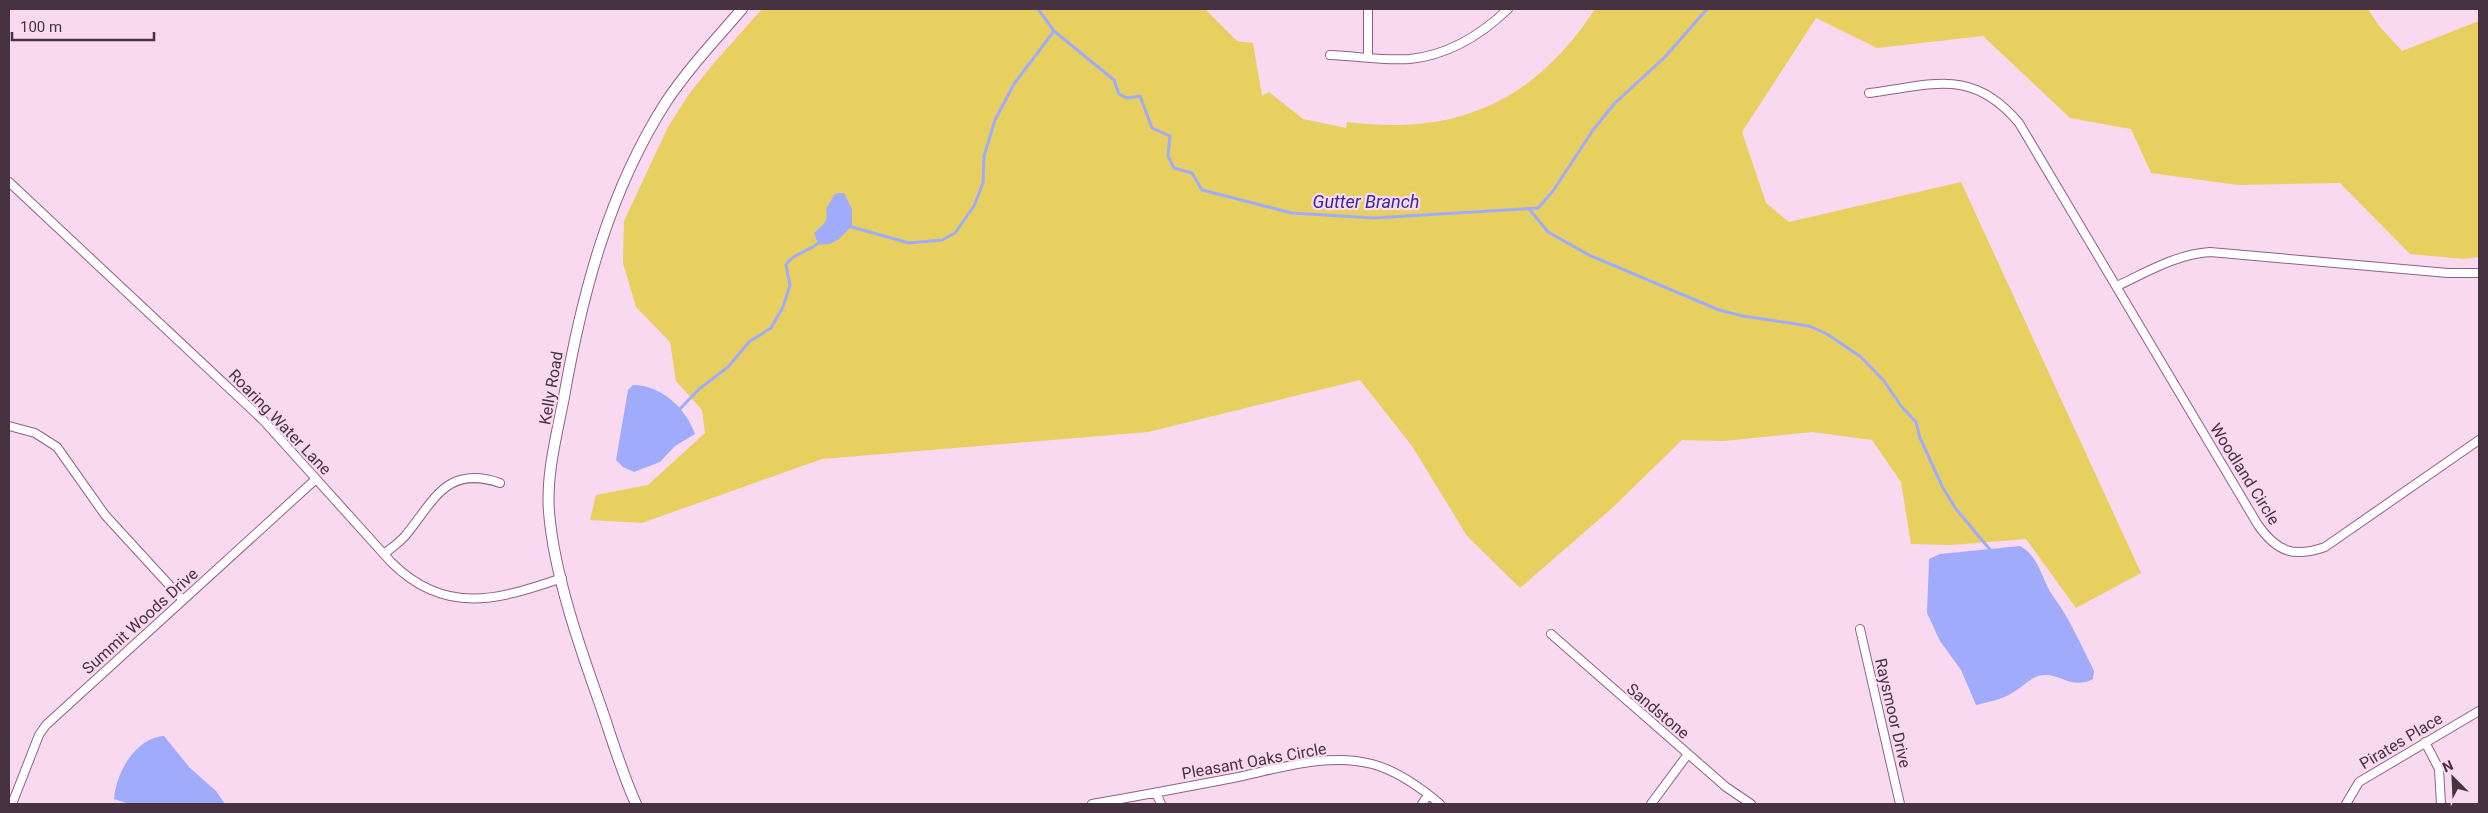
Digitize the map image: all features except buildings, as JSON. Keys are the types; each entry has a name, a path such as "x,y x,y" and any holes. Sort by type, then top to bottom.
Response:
{"street":[{"name":"Kelly Road","path":"636,804 589,674 562,578 549,515 551,473 580,315 589,277 616,203 650,130 680,82 742,9"},
{"path":"1368,9 1368,57"},
{"path":"1330,55 1410,58 1449,49 1488,28 1508,9"},
{"name":"Woodland Circle","path":"1869,93 1957,84 1974,87 1994,98 2006,108 2019,123 2118,286 2258,525 2274,544 2281,549 2306,553 2325,547 2374,515 2479,440"},
{"name":"Roaring Water Lane","path":"9,182 263,420 399,570 425,588 445,595 466,599 498,598 562,578"},
{"path":"2118,286 2179,258 2203,253 2448,273 2479,272"},
{"path":"9,426 36,433 57,447 105,515 182,600"},
{"name":"Summit Woods Drive","path":"12,804 39,735 46,725 316,478"},
{"path":"384,554 406,534 430,500 448,486 470,479 485,479 500,483"},
{"name":"Raysmoor Drive","path":"1860,629 1900,804"},
{"name":"Sandstone","path":"1551,634 1726,787 1751,804"},
{"name":"Pirates Place","path":"2346,804 2359,782 2479,711"},
{"path":"2425,742 2439,769 2441,804"},
{"path":"1651,804 1688,754"},
{"name":"Pleasant Oaks Circle","path":"1092,804 1292,766 1341,761 1371,764 1388,769 1440,804"},
{"path":"1156,793 1161,804"},
{"path":"1422,804 1428,795"}],"shaded area":[{"path":"762,9 1205,9 1237,41 1253,43 1262,96 1269,92 1303,119 1346,128 1347,122 1387,125 1424,123 1458,117 1489,106 1519,89 1546,68 1571,41 1595,9 2368,9 2379,26 2402,51 2479,21 2479,257 2463,259 2410,254 2340,183 2238,185 2151,173 2131,129 2070,118 1983,36 1877,48 1816,18 1742,132 1766,203 1789,222 1961,182 2141,573 2076,608 2026,539 1951,545 1911,544 1901,482 1872,440 1812,432 1724,441 1682,440 1611,509 1520,588 1467,536 1412,446 1360,380 1148,432 822,459 642,523 590,520 596,495 648,485 705,433 702,410 676,381 670,342 636,307 623,263 624,221 668,127 689,94"}],"water":[{"path":"844,193 852,209 852,226 833,243 818,244 814,233 827,217 826,209 834,195"},
{"path":"633,385 653,389 671,400 685,415 695,434 675,446 660,462 634,472 623,467 616,460 628,390"},
{"path":"2020,546 2036,562 2049,589 2070,623 2094,671 2093,679 2078,683 2052,676 2038,676 2008,695 1994,701 1976,705 1961,670 1940,641 1927,613 1929,559 1940,554"},
{"path":"164,736 190,768 216,791 225,804 129,804 114,799 119,778 129,758 144,743"}],"waterway":[{"name":"Gutter Branch","path":"1038,9 1054,31 1114,80 1119,94 1127,98 1140,96 1152,128 1170,136 1168,156 1174,168 1192,173 1202,190 1292,213 1374,218 1538,208 1553,191 1593,130 1615,103 1665,57 1707,9"},
{"path":"848,226 909,243 942,240 955,233 974,206 983,183 984,156 995,120 1014,84 1054,31"},
{"path":"1530,210 1548,232 1589,255 1719,310 1743,316 1809,326 1827,334 1861,357 1884,381 1901,406 1916,422 1920,438 1943,488 1956,509 1992,552"},
{"path":"679,410 699,389 728,367 749,342 771,328 783,307 790,285 786,265 793,258 821,241"}]}
